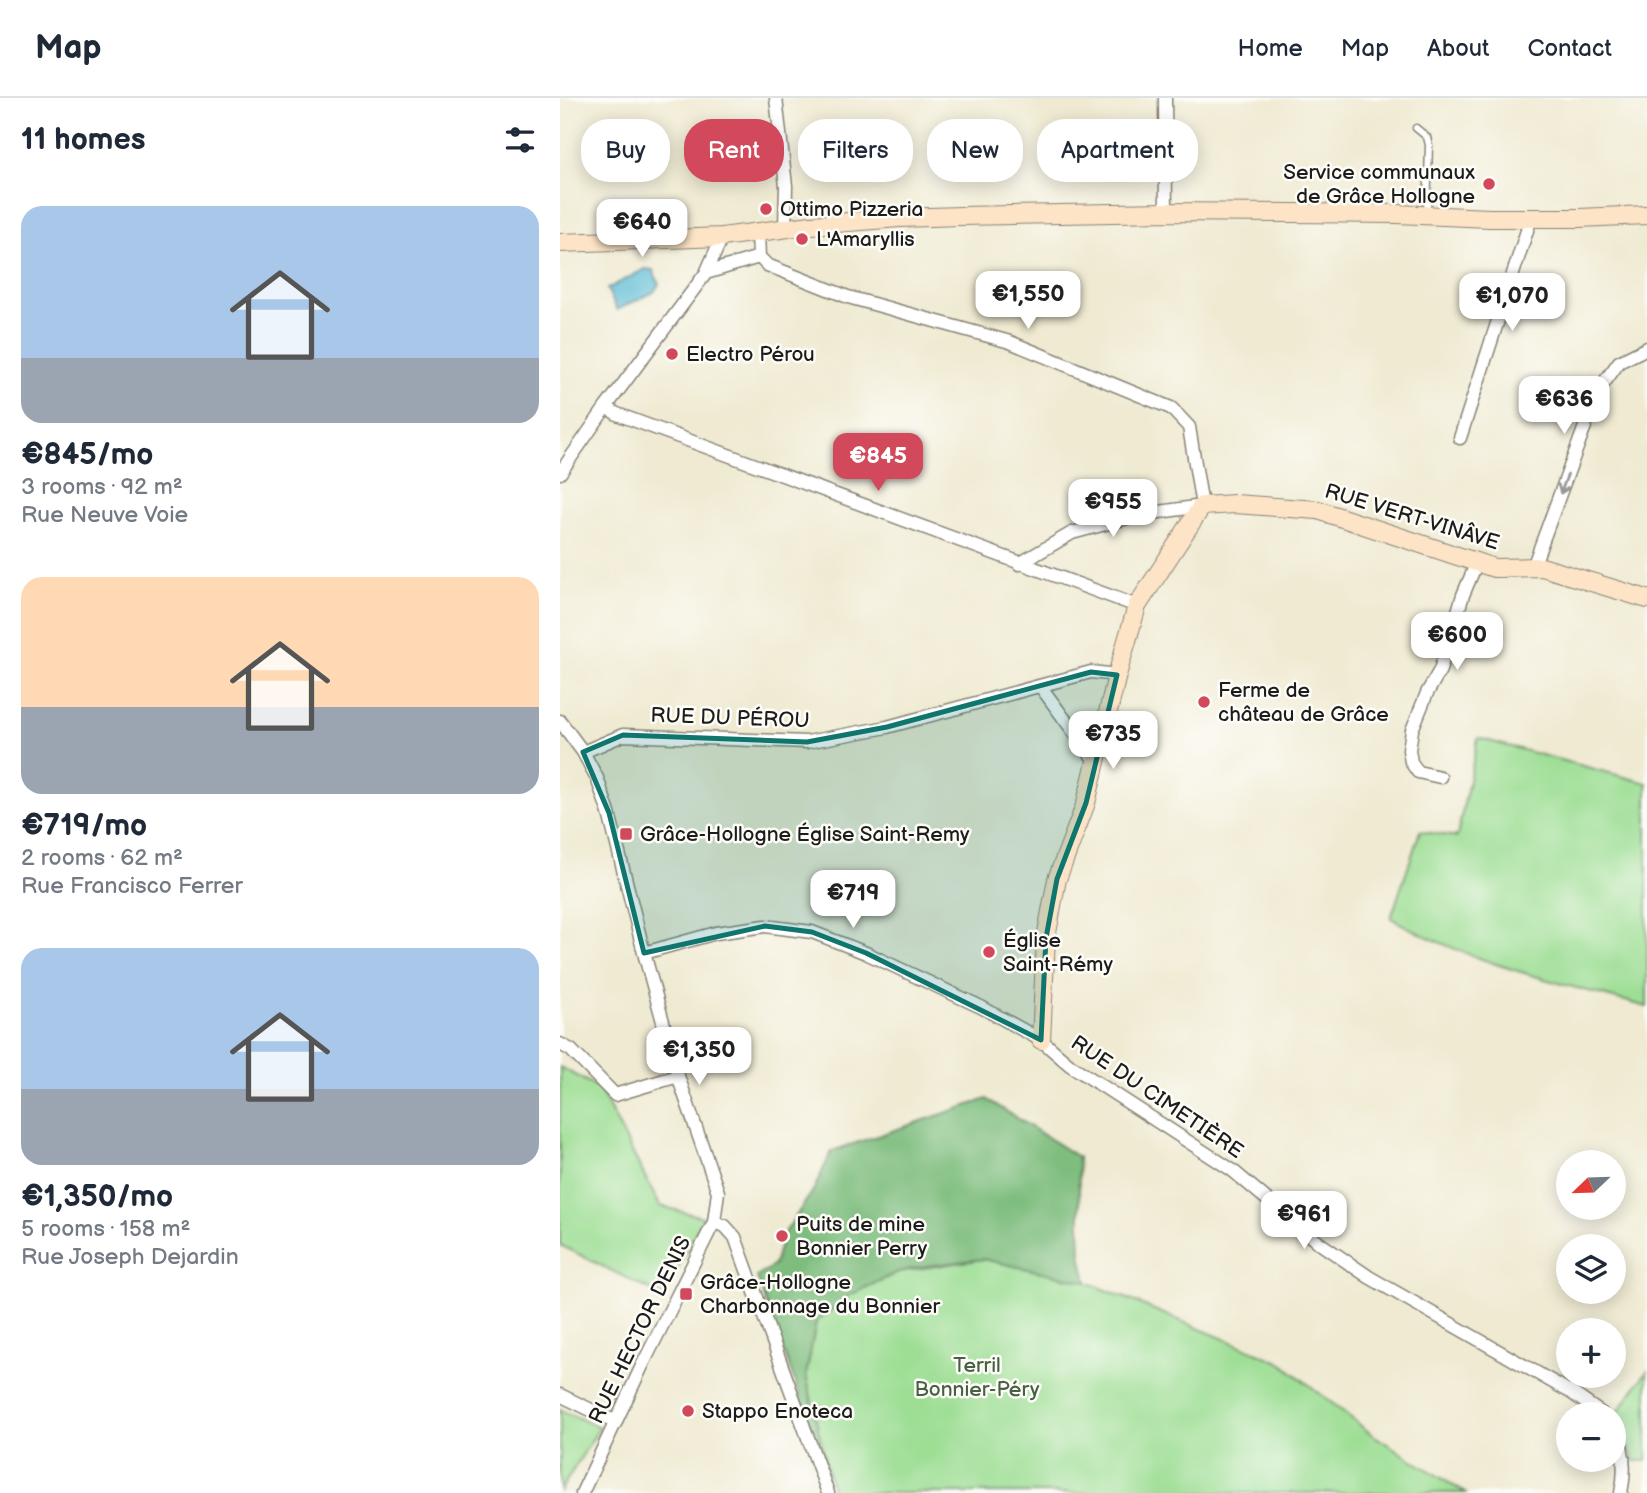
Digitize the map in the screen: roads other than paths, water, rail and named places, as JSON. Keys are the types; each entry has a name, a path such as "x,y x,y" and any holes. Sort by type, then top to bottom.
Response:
{"street":[{"path":"776,98 786,186 785,227"},
{"path":"1165,98 1166,212"},
{"path":"560,243 722,237 785,227 899,218 1166,212 1531,218 1647,215"},
{"path":"1460,438 1531,218"},
{"path":"758,233 759,257 767,265 848,297 1010,342 1171,408 1189,427 1202,506 1137,606 1086,803 1057,879 1046,938 1041,1040"},
{"path":"560,473 706,273 722,237"},
{"path":"706,273 759,257"},
{"path":"1534,567 1598,391 1619,362 1647,348"},
{"path":"606,407 617,414 1137,606"},
{"name":"RUE VERT-VINÂVE","path":"1202,506 1235,504 1318,510 1494,568 1542,567 1647,599"},
{"path":"1019,564 1072,533 1138,515 1202,506"},
{"path":"1440,777 1418,772 1411,762 1409,750 1412,730 1440,670 1463,595 1477,562"},
{"name":"RUE DU PÉROU","path":"583,752 623,735 807,742 887,727 1091,672 1117,675"},
{"path":"1041,687 1096,762"},
{"path":"560,721 583,752 597,778 609,813 678,1076 718,1192 714,1223 724,1226 735,1237 828,1493"},
{"name":"RUE DU CIMETIÈRE","path":"644,953 716,933 765,926 813,932 889,963 981,1007 1041,1040 1070,1065 1232,1170 1315,1240 1369,1277 1584,1402"},
{"path":"560,1044 571,1050 615,1095 678,1076"},
{"name":"RUE HECTOR DENIS","path":"582,1493 714,1223"},
{"path":"560,1395 616,1422"},
{"path":"1622,1493 1625,1472"}],"lane":[{"path":"1416,128 1427,137 1429,145 1427,216"}],"water":[{"path":"645,269 653,270 659,284 654,292 617,310 607,289"}],"place":[{"name":"Service communaux de Grâce Hollogne","path":"1489,184"},
{"name":"Ottimo Pizzeria","path":"766,209"},
{"name":"L'Amaryllis","path":"802,239"},
{"name":"Electro Pérou","path":"672,354"},
{"name":"Ferme de château de Grâce","path":"1204,702"},
{"name":"Grâce-Hollogne Église Saint-Remy","path":"626,834"},
{"name":"Église Saint-Rémy","path":"989,952"},
{"name":"Puits de mine Bonnier Perry","path":"782,1236"},
{"name":"Grâce-Hollogne Charbonnage du Bonnier","path":"686,1294"},
{"name":"Stappo Enoteca","path":"688,1411"}],"park label":[{"name":"Terril Bonnier-Péry","path":"977,1377"}]}
